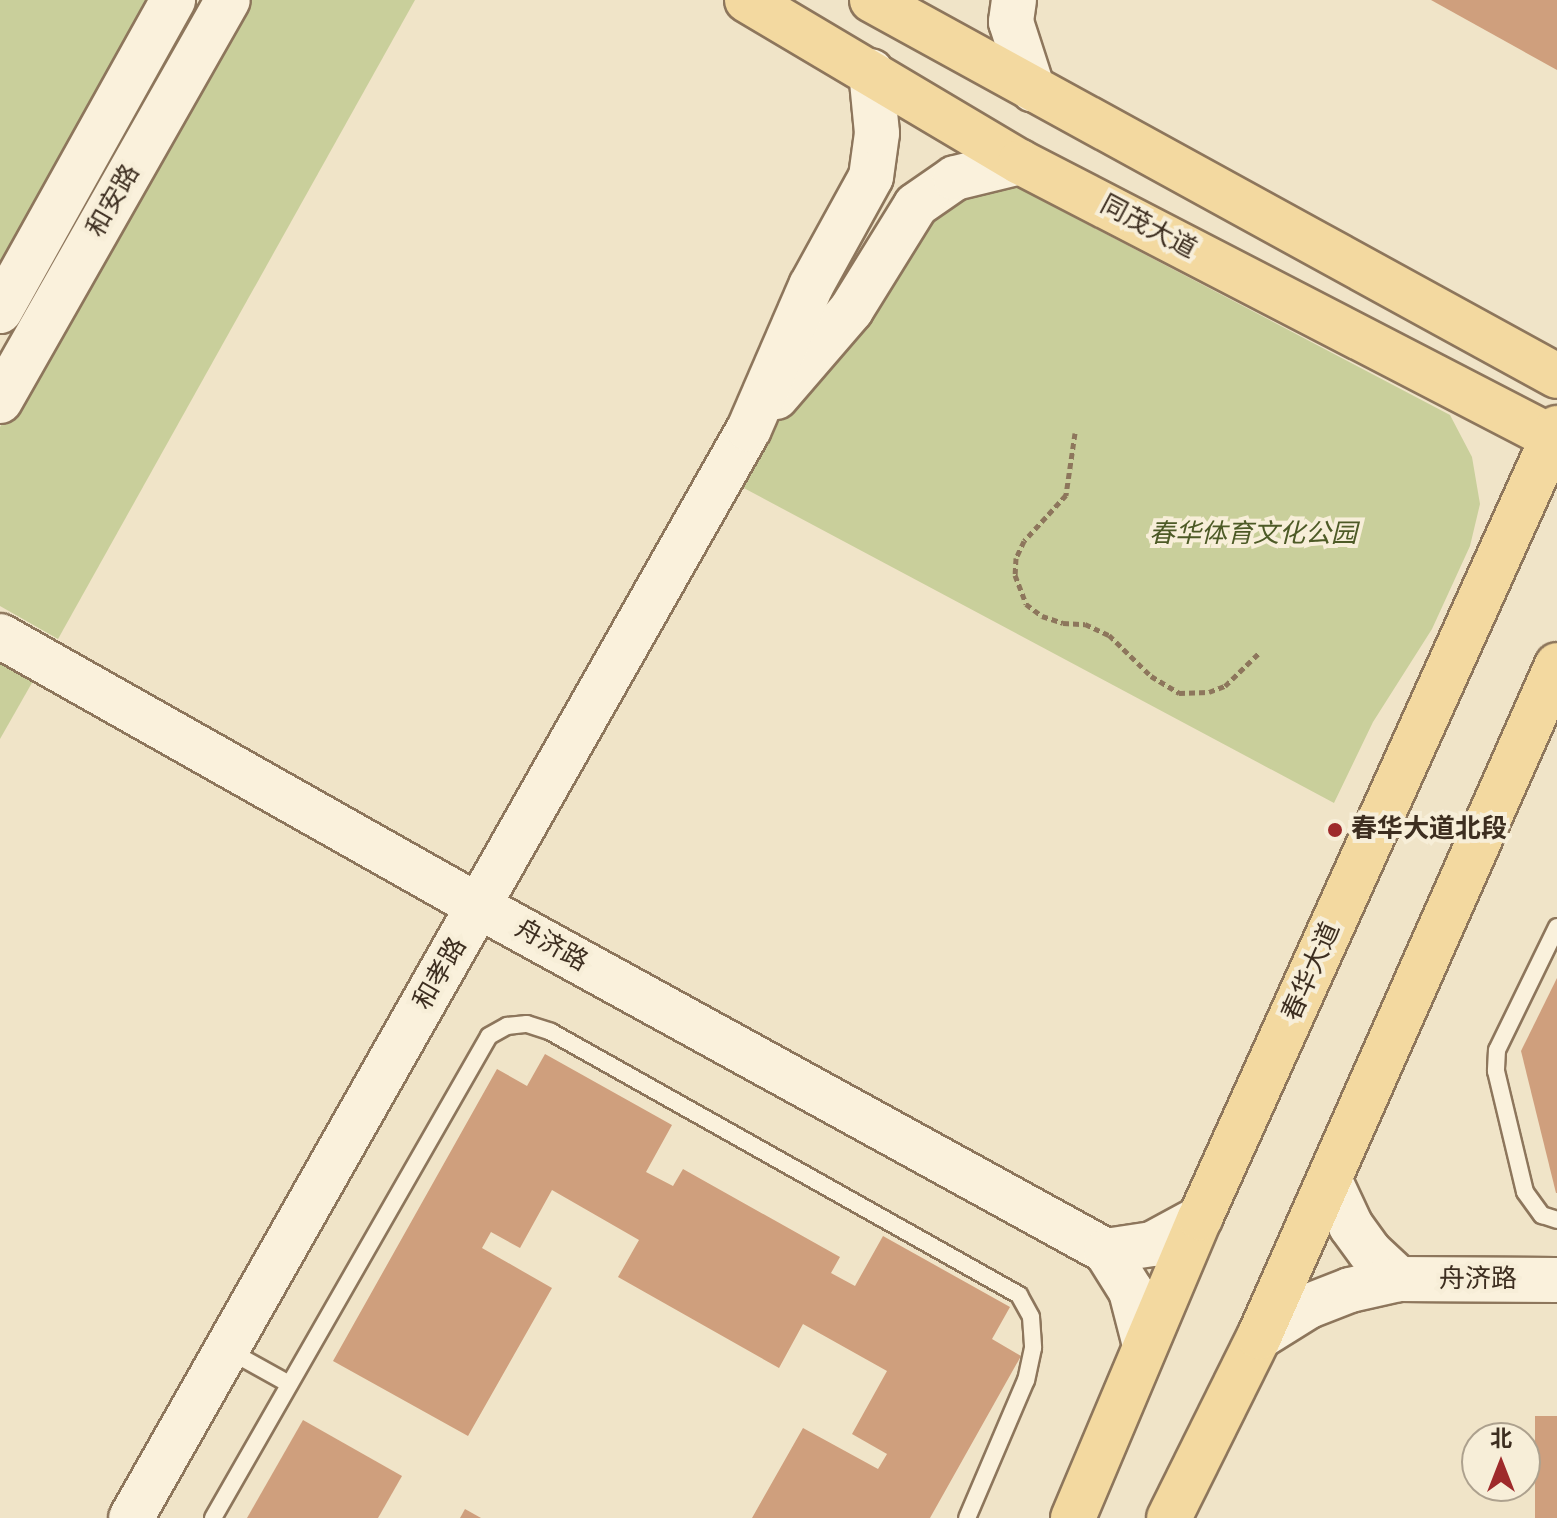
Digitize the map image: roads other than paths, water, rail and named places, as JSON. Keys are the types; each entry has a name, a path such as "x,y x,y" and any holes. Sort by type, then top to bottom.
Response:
{"main road":[{"name":"同茂大道","path":"747,0 1020,162 1555,436"},
{"path":"887,3 1033,90 1557,376"},
{"name":"春华大道","path":"1073,1518 1200,1218 1555,436"},
{"path":"1169,1518 1259,1337 1330,1181 1557,665"}],"street":[{"name":"和安路","path":"0,311 173,0"},
{"name":"和安路","path":"0,401 228,0"},
{"path":"1014,0 1011,22 1033,90"},
{"path":"749,429 811,286 871,177 877,133 871,71"},
{"path":"749,429 851,310 916,205 955,178 1020,162"},
{"name":"和孝路","path":"131,1518 749,429"},
{"name":"舟济路","path":"0,636 480,907 1106,1251"},
{"path":"1330,1181 1351,1226 1370,1252 1399,1279"},
{"path":"1145,1345 1131,1291 1106,1251 1152,1244 1200,1218"},
{"name":"舟济路","path":"1259,1337 1309,1306 1350,1290 1399,1279 1557,1280"}],"lane":[{"path":"1557,927 1497,1050 1496,1071 1525,1192 1542,1215 1557,1220"},
{"path":"213,1518 489,1036 507,1026 527,1024 551,1032 1019,1295 1031,1317 1033,1348 1026,1380 967,1518"},
{"path":"227,1349 289,1384"}],"place":[{"name":"春华大道北段","path":"1335,830"}],"park label":[{"name":"春华体育文化公园","path":"1253,535"}]}
